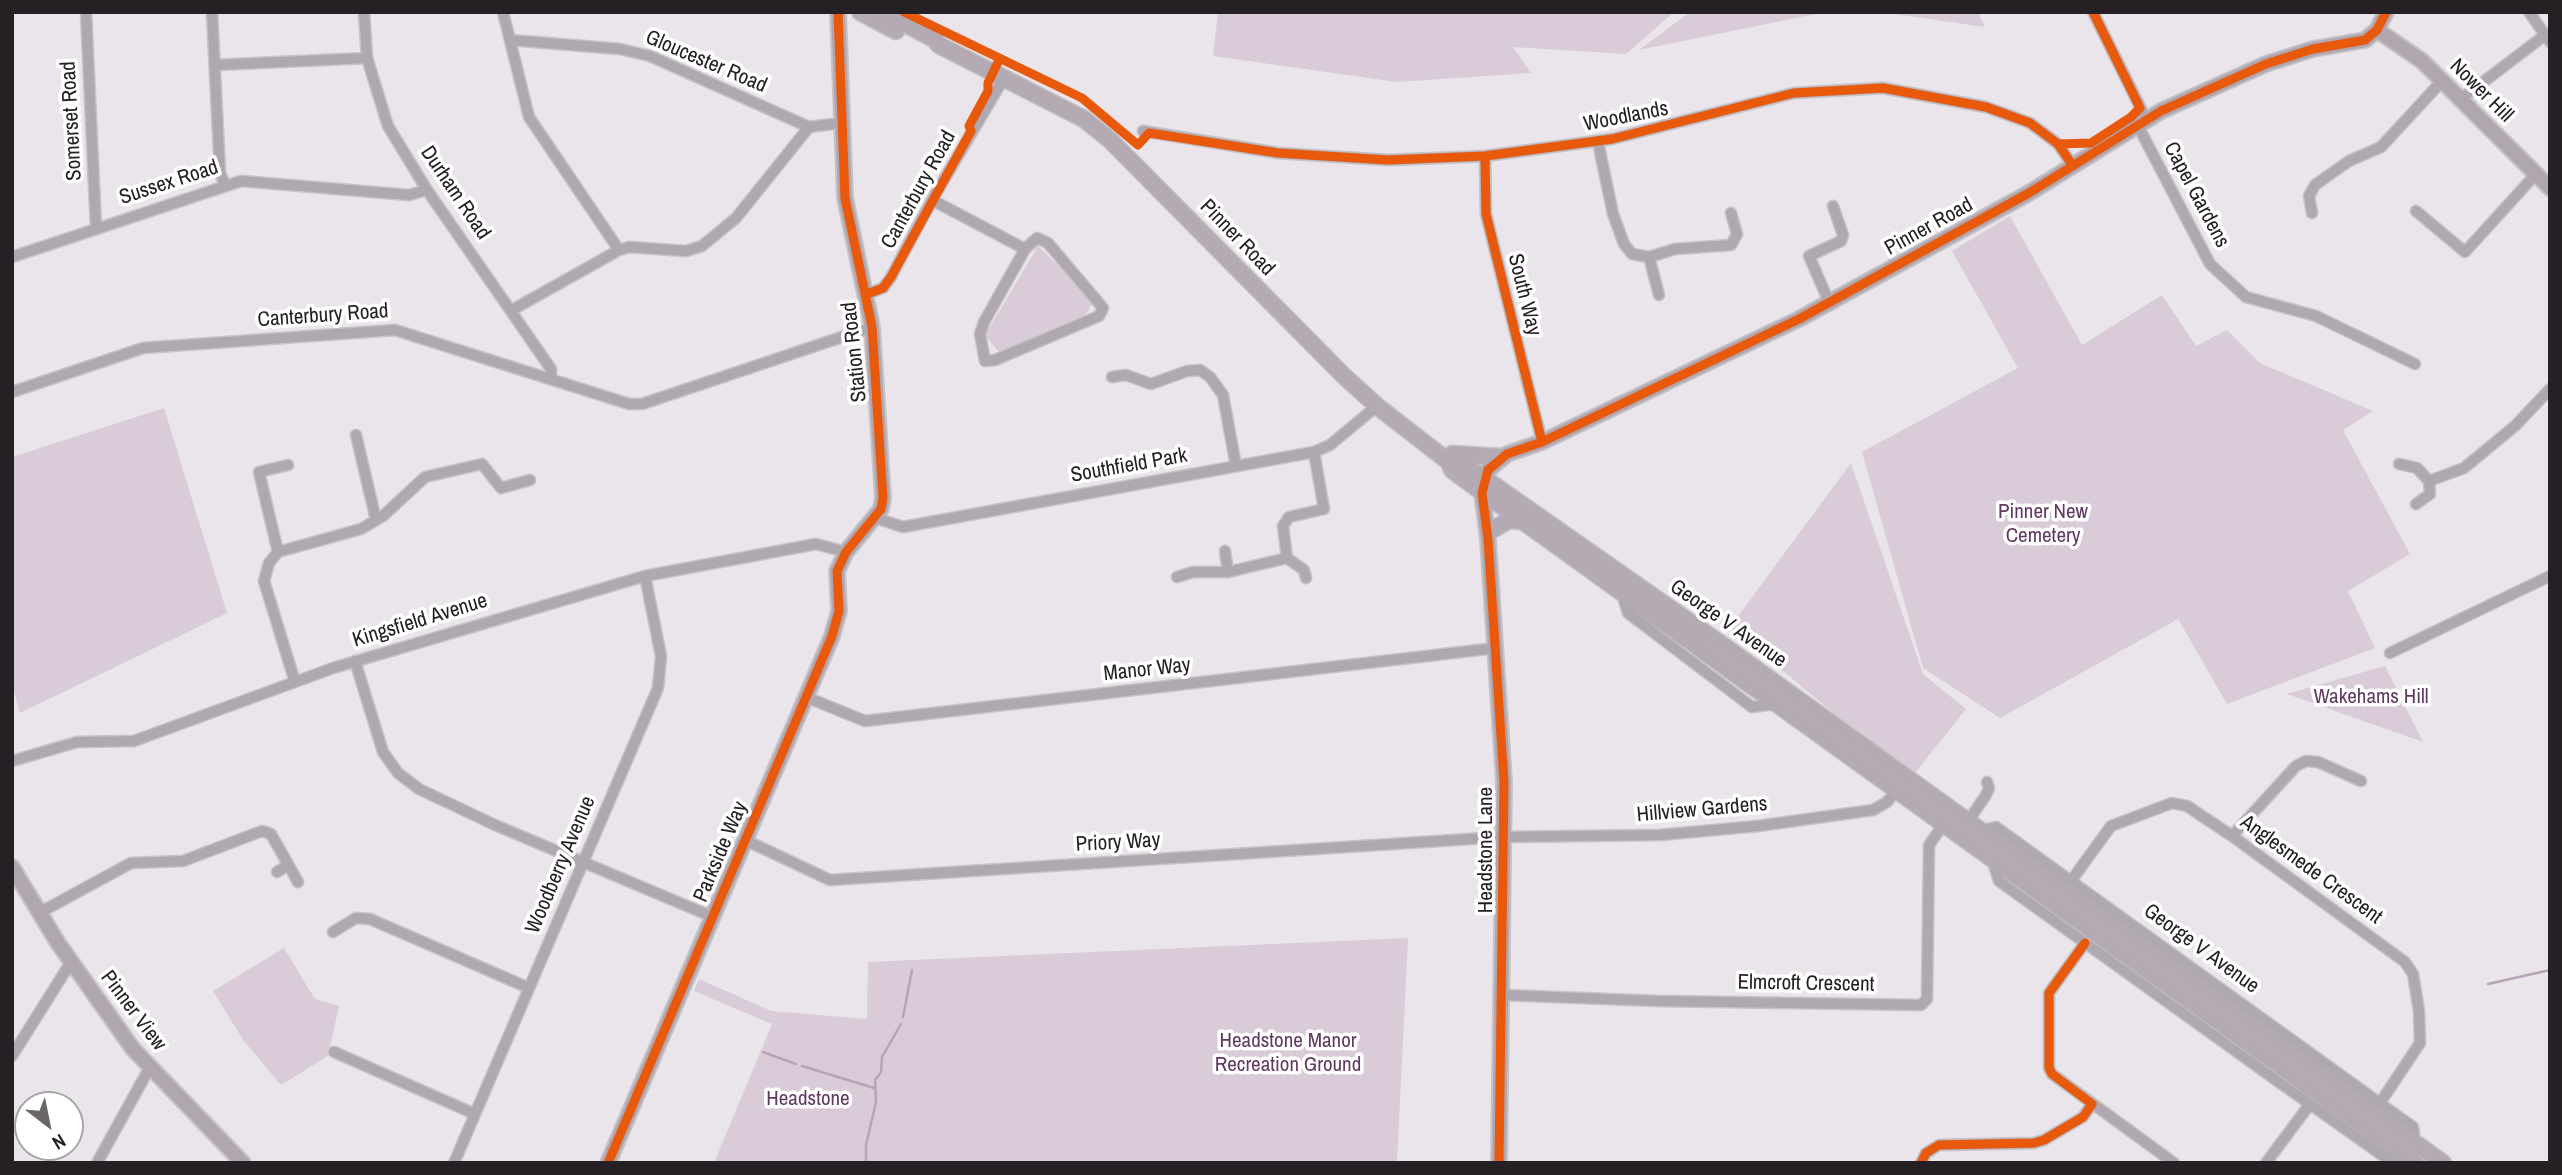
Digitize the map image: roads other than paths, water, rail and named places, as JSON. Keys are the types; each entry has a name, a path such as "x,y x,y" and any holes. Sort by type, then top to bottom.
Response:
{"main road":[{"name":"Pinner Road","path":"860,12 929,48 939,45"},
{"name":"Pinner Road","path":"883,12 934,39 939,45 1084,119 1110,140 1377,406 1444,458 1452,470 1489,489"},
{"path":"1444,458 1508,455"},
{"name":"George V Avenue","path":"1489,489 1520,521 1992,860 2153,984 2223,1016 2324,1071 2412,1154"},
{"name":"George V Avenue","path":"1489,489 1724,646 1908,777 1973,827 2141,940 2223,1016 2279,1074 2412,1154 2443,1163"},
{"path":"1490,534 1509,520 1520,521"},
{"path":"1721,665 1724,646"}],"street":[{"name":"Somerset Road","path":"86,12 96,228"},
{"path":"212,12 219,173 225,185"},
{"name":"Durham Road","path":"364,12 367,58 387,127 427,190 551,369 551,379"},
{"path":"503,12 529,117 619,250"},
{"name":"Station Road","path":"838,12 846,211 867,294 872,327 883,498 876,518"},
{"name":"Capel Gardens","path":"2093,12 2141,122 2210,264 2246,297 2316,316 2415,364"},
{"path":"2377,30 2386,12"},
{"path":"2461,99 2547,39 2529,12"},
{"name":"Pinner Road","path":"1508,455 1542,442 1799,319 2073,166 2141,122 2266,64 2313,49 2365,40 2377,30"},
{"name":"Nower Hill","path":"2377,30 2409,51 2442,81 2550,188"},
{"name":"Gloucester Road","path":"510,40 621,49 650,56 809,127"},
{"path":"215,65 367,58"},
{"name":"Canterbury Road","path":"867,294 883,288 891,277 932,200 1004,78"},
{"path":"2312,213 2309,196 2315,185 2350,161 2381,147 2442,81"},
{"name":"Woodlands","path":"1143,131 1278,153 1388,160 1485,156 1598,142 1658,130 1794,93 1883,88 1986,107 2030,123 2058,144 2073,166"},
{"path":"512,310 619,250 629,247 686,251 702,246 736,218 809,127 841,123"},
{"path":"1156,146 1161,135"},
{"path":"1598,142 1613,214 1621,236 1632,254 1649,257 1675,249 1731,245 1737,234 1731,213"},
{"name":"South Way","path":"1485,156 1486,214 1542,442"},
{"path":"2416,211 2465,252 2535,175"},
{"name":"Sussex Road","path":"12,257 241,181 409,195 427,190"},
{"path":"932,200 1025,249"},
{"path":"1829,302 1810,256 1841,242 1843,235 1833,206"},
{"path":"1037,239 1048,243 1103,308 1099,316 995,360 985,361 980,334 1025,249 1037,239"},
{"path":"1649,257 1659,296"},
{"name":"Canterbury Road","path":"12,392 142,348 395,330 629,404 642,404 872,327"},
{"path":"1112,377 1126,375 1151,384 1187,371 1200,370 1210,377 1223,395 1236,466"},
{"path":"2429,481 2464,468 2515,426 2550,389"},
{"name":"Southfield Park","path":"876,518 903,527 1314,452 1330,445 1377,406"},
{"path":"356,435 376,520"},
{"path":"1306,578 1304,570 1287,558 1283,526 1289,517 1324,509 1314,452"},
{"path":"1489,489 1508,455"},
{"path":"295,681 264,581 269,564 278,552 361,529 376,520 425,477 482,464 501,488 530,480"},
{"path":"2399,464 2417,468 2429,481 2430,494 2416,504"},
{"path":"278,552 259,472 288,465"},
{"name":"Headstone Lane","path":"1489,489 1504,782 1499,1163"},
{"path":"846,552 876,518"},
{"name":"Kingsfield Avenue","path":"12,761 76,742 134,741 355,661 645,576 816,544 846,552"},
{"path":"1225,551 1228,572"},
{"name":"Parkside Way","path":"608,1163 836,625 839,611 835,579 846,552"},
{"path":"1177,577 1193,572 1228,572 1287,558"},
{"name":"Woodberry Avenue","path":"454,1163 658,688 661,656 645,576"},
{"path":"2390,653 2550,576"},
{"name":"George V Avenue","path":"1621,592 1628,614 1752,707 1775,704"},
{"name":"Manor Way","path":"806,697 865,721 1496,648"},
{"path":"355,661 383,752 398,773 419,789 484,820 713,917"},
{"path":"2232,836 2297,766 2306,761 2318,762 2361,781"},
{"path":"1973,827 1989,788 1987,782"},
{"name":"Hillview Gardens","path":"1503,837 1660,835 1758,826 1873,810 1886,802 1896,791"},
{"name":"Anglesmede Crescent","path":"2071,881 2111,826 2172,803 2187,806 2232,836 2405,962 2413,974 2419,1011 2420,1043 2380,1103"},
{"name":"Elmcroft Crescent","path":"1503,995 1658,1001 1921,1005 1927,999 1929,845 1943,825"},
{"name":"George V Avenue","path":"1973,827 1996,827 2071,881 2141,940 2324,1071 2380,1103 2413,1127 2412,1154 2386,1158 2310,1104 2279,1074 2153,984 2085,943 1999,881 1992,860"},
{"path":"39,913 131,863 183,861 262,831 271,834 298,883"},
{"name":"Priory Way","path":"745,840 830,880 1503,837"},
{"path":"277,872 288,865"},
{"name":"Pinner View","path":"14,872 71,962 133,1049 243,1163"},
{"path":"333,932 356,918 370,919 529,988"},
{"path":"2085,943 2049,993 2049,1068 2052,1074 2174,1163"},
{"path":"12,1056 71,962"},
{"path":"334,1052 475,1114"},
{"path":"97,1163 150,1067"},
{"path":"1921,1163 1926,1153 1939,1145 2034,1143 2044,1140 2082,1116 2092,1104"},
{"path":"2266,1163 2310,1104"}],"waterway":[{"path":"903,1017 912,970"},
{"path":"2488,984 2550,970"},
{"path":"866,1163 866,1145 876,1102 875,1080 881,1072 882,1057 901,1024"},
{"path":"763,1052 796,1064"},
{"path":"802,1066 874,1088"}],"park label":[{"name":"Pinner New Cemetery","path":"2043,524"},
{"name":"Wakehams Hill","path":"2371,697"},
{"name":"Headstone Manor Recreation Ground","path":"1288,1053"},
{"name":"Headstone","path":"808,1099"}]}
